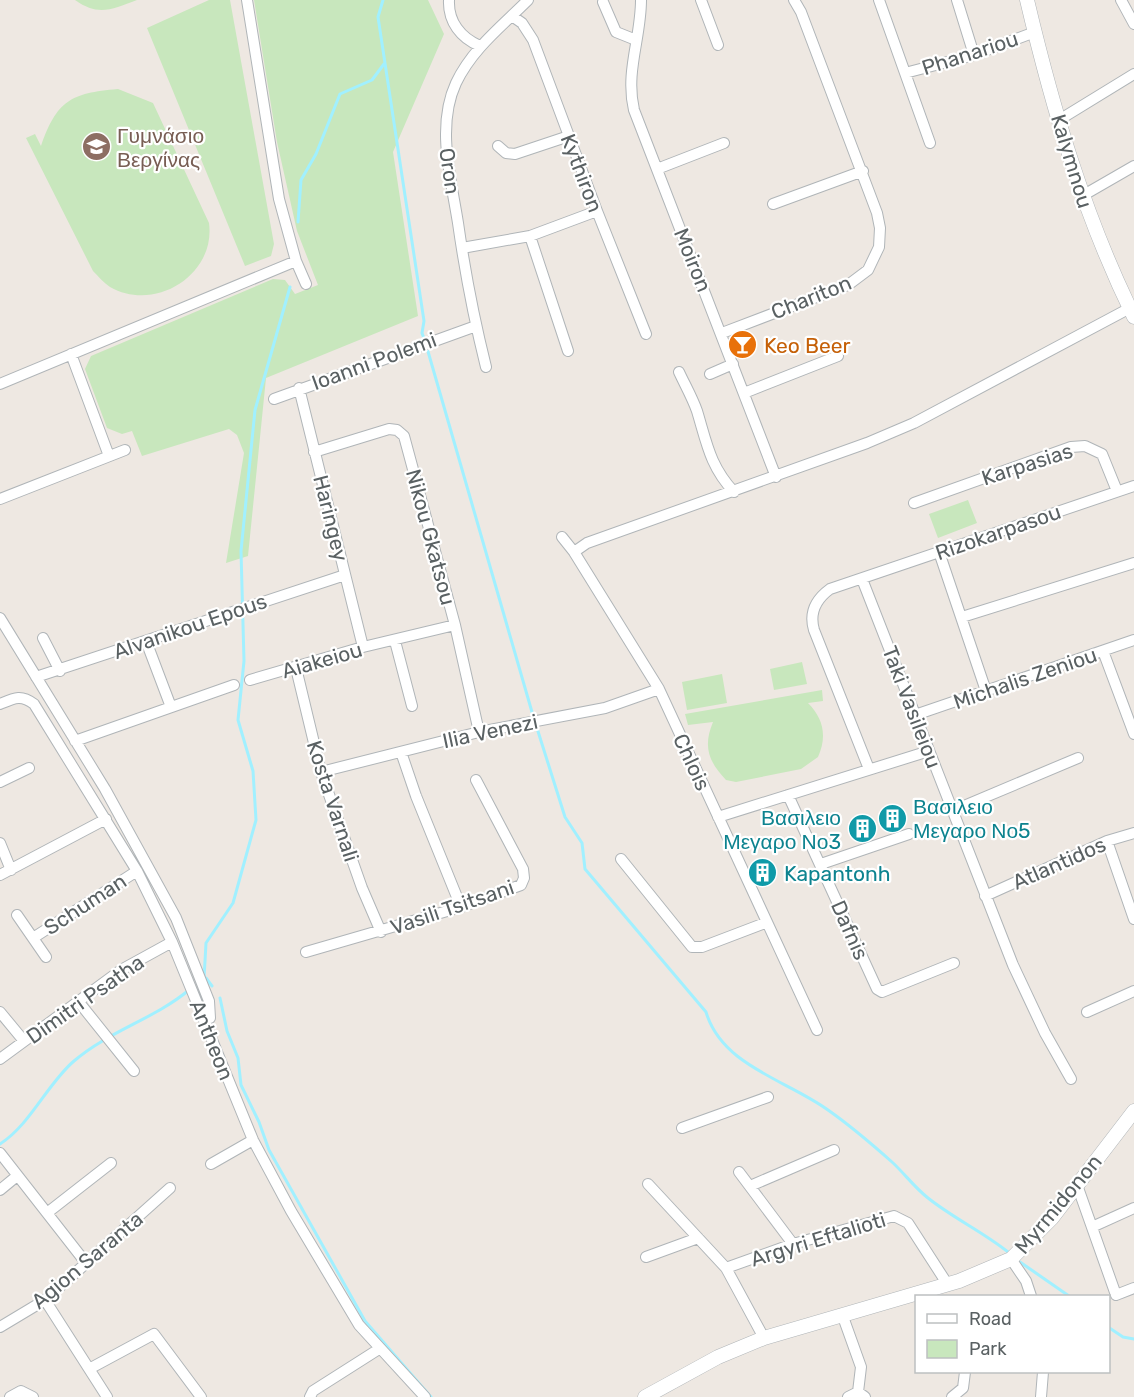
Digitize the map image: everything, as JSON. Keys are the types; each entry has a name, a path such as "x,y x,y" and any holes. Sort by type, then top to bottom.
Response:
{"street":[{"path":"247,0 279,199 296,261 306,284"},
{"path":"449,0 449,11 458,31 467,41 480,46"},
{"name":"Oron","path":"486,367 476,326 446,147 447,118 456,84 480,46 528,0"},
{"name":"Moiron","path":"641,0 631,72 632,100 776,477"},
{"path":"701,0 718,45"},
{"name":"Chariton","path":"722,333 848,285 868,270 876,255 880,228 862,171 801,12 794,0"},
{"path":"879,0 930,143"},
{"path":"957,0 974,55"},
{"name":"Kalymnou","path":"1027,0 1082,196 1099,243 1132,312"},
{"path":"1121,0 1134,24"},
{"path":"603,2 616,32 636,40"},
{"name":"Kythiron","path":"512,16 522,23 533,40 646,334"},
{"name":"Phanariou","path":"905,73 974,55 1035,32"},
{"path":"1059,120 1134,74"},
{"path":"498,146 506,153 515,154 569,136"},
{"path":"657,169 724,143"},
{"path":"1082,196 1134,166"},
{"path":"773,204 862,171"},
{"path":"462,248 530,236 597,211"},
{"path":"530,236 568,351"},
{"path":"0,384 296,261"},
{"path":"574,552 587,543 776,477 914,423 1132,312"},
{"name":"Ioanni Polemi","path":"274,399 419,344 476,326"},
{"path":"71,354 109,456"},
{"path":"744,393 838,356"},
{"path":"710,374 734,364"},
{"path":"679,372 696,409 710,456 719,475 734,492"},
{"name":"Haringey","path":"299,388 363,647"},
{"name":"Nikou Gkatsou","path":"314,452 388,429 397,430 404,436 455,625 479,732"},
{"name":"Karpasias","path":"914,504 1071,447 1085,446 1102,454 1118,491"},
{"path":"0,499 125,450"},
{"name":"Rizokarpasou","path":"869,769 818,640 812,616 815,605 826,592 1134,486"},
{"name":"Chlois","path":"562,537 574,552 658,689 765,923 817,1030"},
{"path":"939,552 986,692"},
{"path":"962,617 1134,563"},
{"name":"Alvanikou Epous","path":"36,677 345,575"},
{"name":"Taki Vasileiou","path":"862,579 985,896 1045,1033 1071,1079"},
{"path":"0,618 105,789 176,918 209,1001 210,1018"},
{"name":"Aiakeiou","path":"250,680 363,647 455,625"},
{"path":"43,638 60,670"},
{"name":"Michalis Zeniou","path":"915,715 1134,640"},
{"path":"146,641 171,707"},
{"path":"395,641 412,706"},
{"path":"1103,651 1132,721 1134,734"},
{"name":"Kosta Varnali","path":"296,668 321,772 346,846 381,932"},
{"path":"75,741 234,685"},
{"name":"Ilia Venezi","path":"321,772 479,732 605,708 658,689"},
{"name":"Antheon","path":"0,704 22,697 34,704 106,819 137,871 172,942 253,1140 345,1303 379,1349 396,1363 425,1397"},
{"path":"718,817 929,751"},
{"path":"401,752 419,806 461,907"},
{"path":"952,812 1078,758"},
{"path":"0,782 29,768"},
{"name":"Vasili Tsitsani","path":"306,952 381,932 517,888 524,878 523,869 476,780"},
{"name":"Dafnis","path":"788,795 877,989 882,992 954,963"},
{"path":"0,875 106,819"},
{"name":"Atlantidos","path":"985,896 1107,841 1134,833"},
{"path":"821,864 909,834"},
{"path":"1107,841 1134,919"},
{"path":"0,843 11,870"},
{"path":"621,859 692,947 702,947 765,923"},
{"name":"Schuman","path":"33,938 137,871"},
{"path":"17,915 46,957"},
{"name":"Dimitri Psatha","path":"0,1059 121,970 172,942"},
{"path":"1087,1012 1134,991"},
{"path":"78,1001 134,1071"},
{"path":"0,1012 24,1041"},
{"path":"682,1128 768,1097"},
{"name":"Myrmidonon","path":"645,1397 726,1353 764,1338 948,1285 1011,1259 1052,1218 1134,1111"},
{"path":"211,1164 253,1140"},
{"path":"750,1186 834,1150"},
{"path":"0,1153 86,1263"},
{"path":"47,1213 111,1163"},
{"path":"739,1172 793,1244"},
{"path":"0,1190 18,1176"},
{"path":"648,1184 726,1268 764,1338"},
{"path":"1077,1185 1116,1295 1134,1288"},
{"name":"Agion Saranta","path":"0,1327 45,1300 170,1188"},
{"path":"1092,1227 1134,1208"},
{"name":"Argyri Eftalioti","path":"726,1268 793,1244 886,1217 900,1217 908,1223 948,1285"},
{"path":"646,1257 698,1238"},
{"path":"1011,1259 1026,1281 1031,1295"},
{"path":"45,1300 107,1397"},
{"path":"842,1314 861,1367 857,1395"},
{"path":"89,1370 154,1334 201,1397"},
{"path":"310,1397 314,1391 379,1349"},
{"path":"952,1397 963,1388 965,1373"},
{"path":"1041,1397 1043,1373"},
{"path":"10,1397 21,1391 33,1397"}],"green space":[{"path":"75,0 137,0 99,10"},
{"path":"209,0 230,0 274,244 271,256 245,266 147,28"},
{"path":"254,0 428,0 444,34 393,152 418,316 266,378 248,556 226,563 244,453 237,435 229,429 142,456 132,431 122,434 107,428 85,369 91,356 273,279 285,280 295,294 318,285 297,231 277,142"},
{"path":"118,89 153,103 209,223 209,241 203,258 193,273 179,284 163,292 146,295 128,294 110,287 93,271 26,138 35,134 41,146 53,119 68,102 88,93"},
{"path":"968,500 977,523 938,538 929,514"},
{"path":"802,662 807,684 774,690 770,669"},
{"path":"722,674 727,703 687,710 682,682"},
{"path":"822,690 823,701 808,703 821,722 823,735 818,757 801,769 736,782 726,780 711,760 708,739 713,722 688,725 685,714"}],"waterway":[{"path":"383,0 378,17 424,321 422,333 425,341"},
{"path":"298,222 301,180 316,154 340,94 372,80 384,64"},
{"path":"204,979 206,943 233,903 256,820 253,771 238,720 244,661 241,551 255,410 290,287"},
{"path":"427,348 534,719"},
{"path":"536,725 565,817 582,843 585,869 706,1012 714,1030 726,1046 758,1070 812,1099 836,1116 892,1162 928,1198 1008,1252"},
{"path":"206,978 212,986"},
{"path":"0,1144 21,1126 55,1081 74,1061 102,1041 161,1009 189,990"},
{"path":"220,998 227,1031 238,1058 241,1085 259,1122 269,1150 365,1321 431,1397"},
{"path":"1020,1262 1068,1295"},
{"path":"1110,1328 1123,1337 1134,1339"}],"place":[{"name":"Γυμνάσιο Βεργίνας","path":"96,147"},
{"name":"Keo Beer","path":"743,345"},
{"name":"Βασιλειο Μεγαρο Νο5","path":"892,818"},
{"name":"Βασιλειο Μεγαρο Νο3","path":"862,829"},
{"name":"Kapantonh","path":"763,873"}]}
